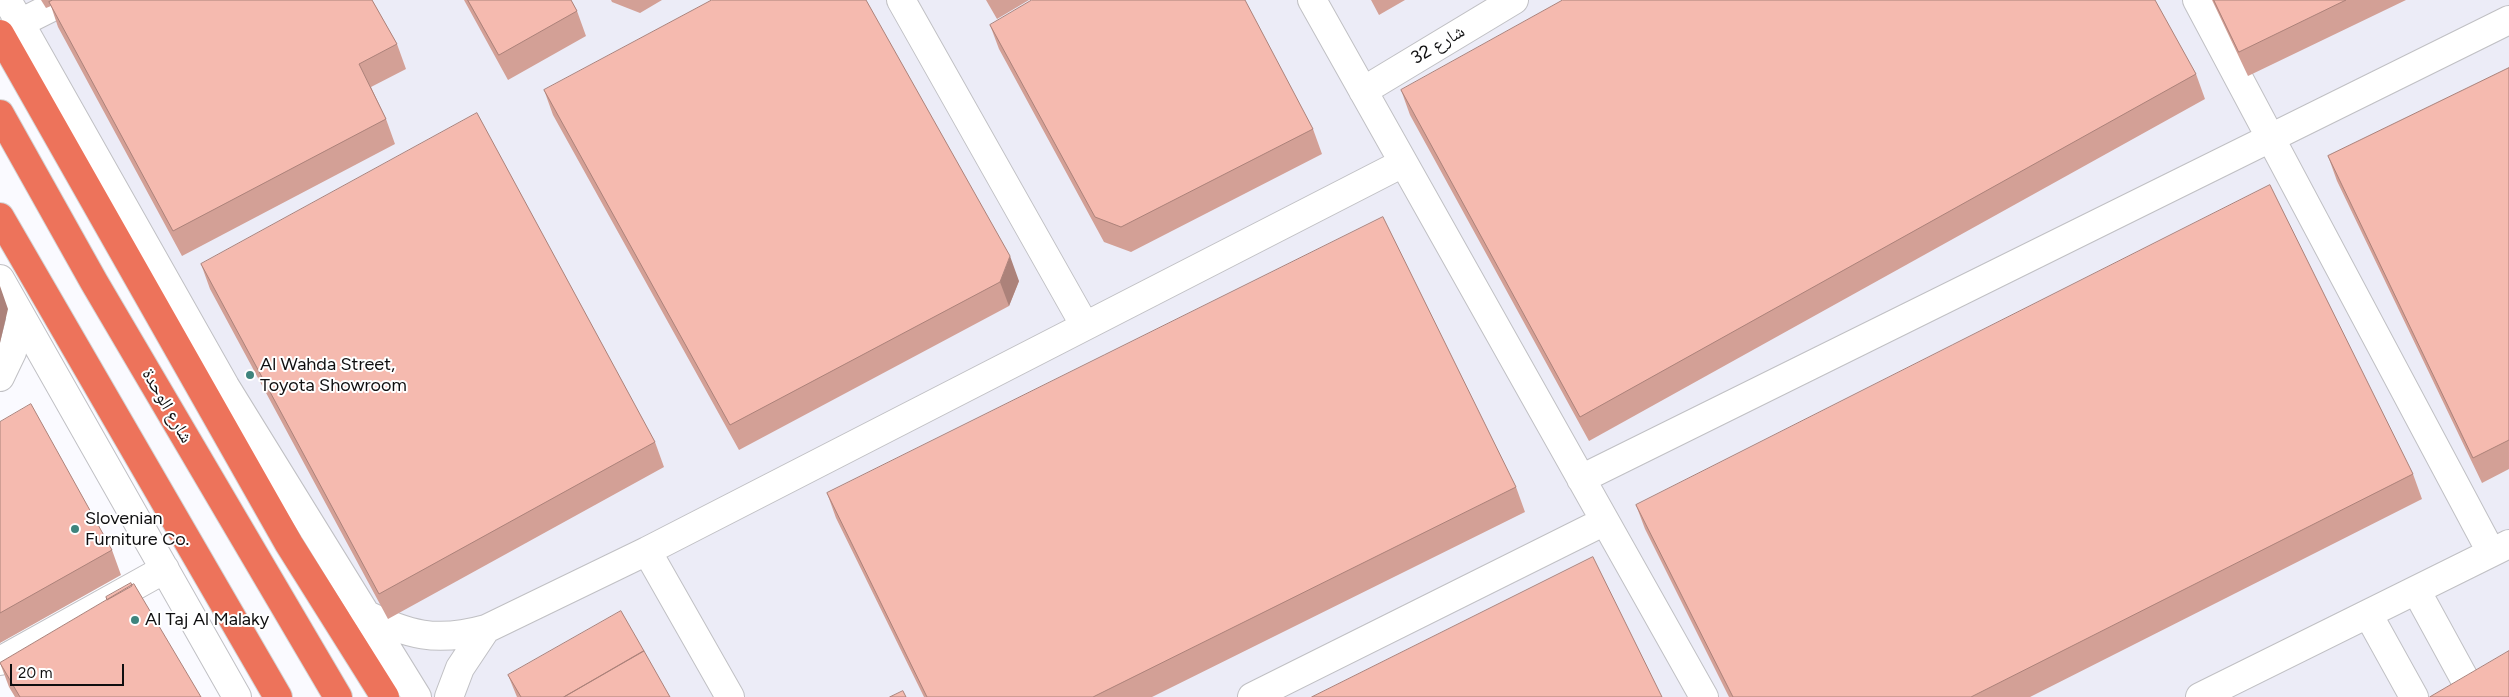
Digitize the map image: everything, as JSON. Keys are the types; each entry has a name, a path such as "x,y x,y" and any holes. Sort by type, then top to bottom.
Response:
{"highway":[{"path":"10,28 289,544 385,697"},
{"name":"شارع الوحدة","path":"0,114 94,282 338,697"},
{"path":"0,217 278,697"}],"street":[{"path":"7,0 10,28 363,613 418,697"},
{"path":"10,28 66,0"},
{"path":"901,0 1085,326"},
{"path":"1312,0 1704,697"},
{"name":"شارع 32","path":"1363,91 1514,0"},
{"path":"2197,0 2270,137 2500,548 2368,614 2216,694"},
{"path":"1581,478 2509,20"},
{"path":"363,613 412,634 437,637 462,636 486,629 647,551 1404,163"},
{"path":"0,279 237,697"},
{"path":"0,377 12,352 21,317"},
{"path":"1252,697 1605,520"},
{"path":"647,551 730,697"},
{"path":"0,661 165,569"},
{"path":"2416,590 2461,692 2493,673"},
{"path":"2368,614 2414,697"},
{"path":"450,697 460,668 486,629"}],"shaded area":[{"path":"18,0 2509,0 2509,697 389,697"}],"building":[{"path":"53,0 372,0 397,44 359,64 386,119 173,231 49,2"},
{"path":"468,0 571,0 577,11 499,55"},
{"path":"712,0 866,0 1010,256 1000,282 730,425 544,90"},
{"path":"1032,0 1245,0 1313,129 1121,227 1095,217 990,25"},
{"path":"1563,0 2155,0 2196,74 1580,417 1401,90"},
{"path":"2214,0 2346,0 2239,52"},
{"path":"2509,68 2509,440 2473,458 2328,156"},
{"path":"477,113 655,442 379,594 201,264"},
{"path":"2270,185 2413,474 1971,697 1733,697 1636,505"},
{"path":"1383,217 1516,487 1093,697 927,697 827,493"},
{"path":"31,404 112,550 0,613 0,422"},
{"path":"1593,557 1662,697 1312,697"},
{"path":"131,583 132,586 107,600 106,597"},
{"path":"134,584 201,697 20,697 0,663"},
{"path":"621,611 644,651 564,697 521,697 508,675"},
{"path":"644,651 670,697 564,697"},
{"path":"2509,651 2509,697 2430,697"},
{"path":"903,691 906,697 890,697"}],"place":[{"name":"Al Wahda Street, Toyota Showroom","path":"250,375"},
{"name":"Slovenian Furniture Co.","path":"75,529"},
{"name":"Al Taj Al Malaky","path":"135,620"}]}
